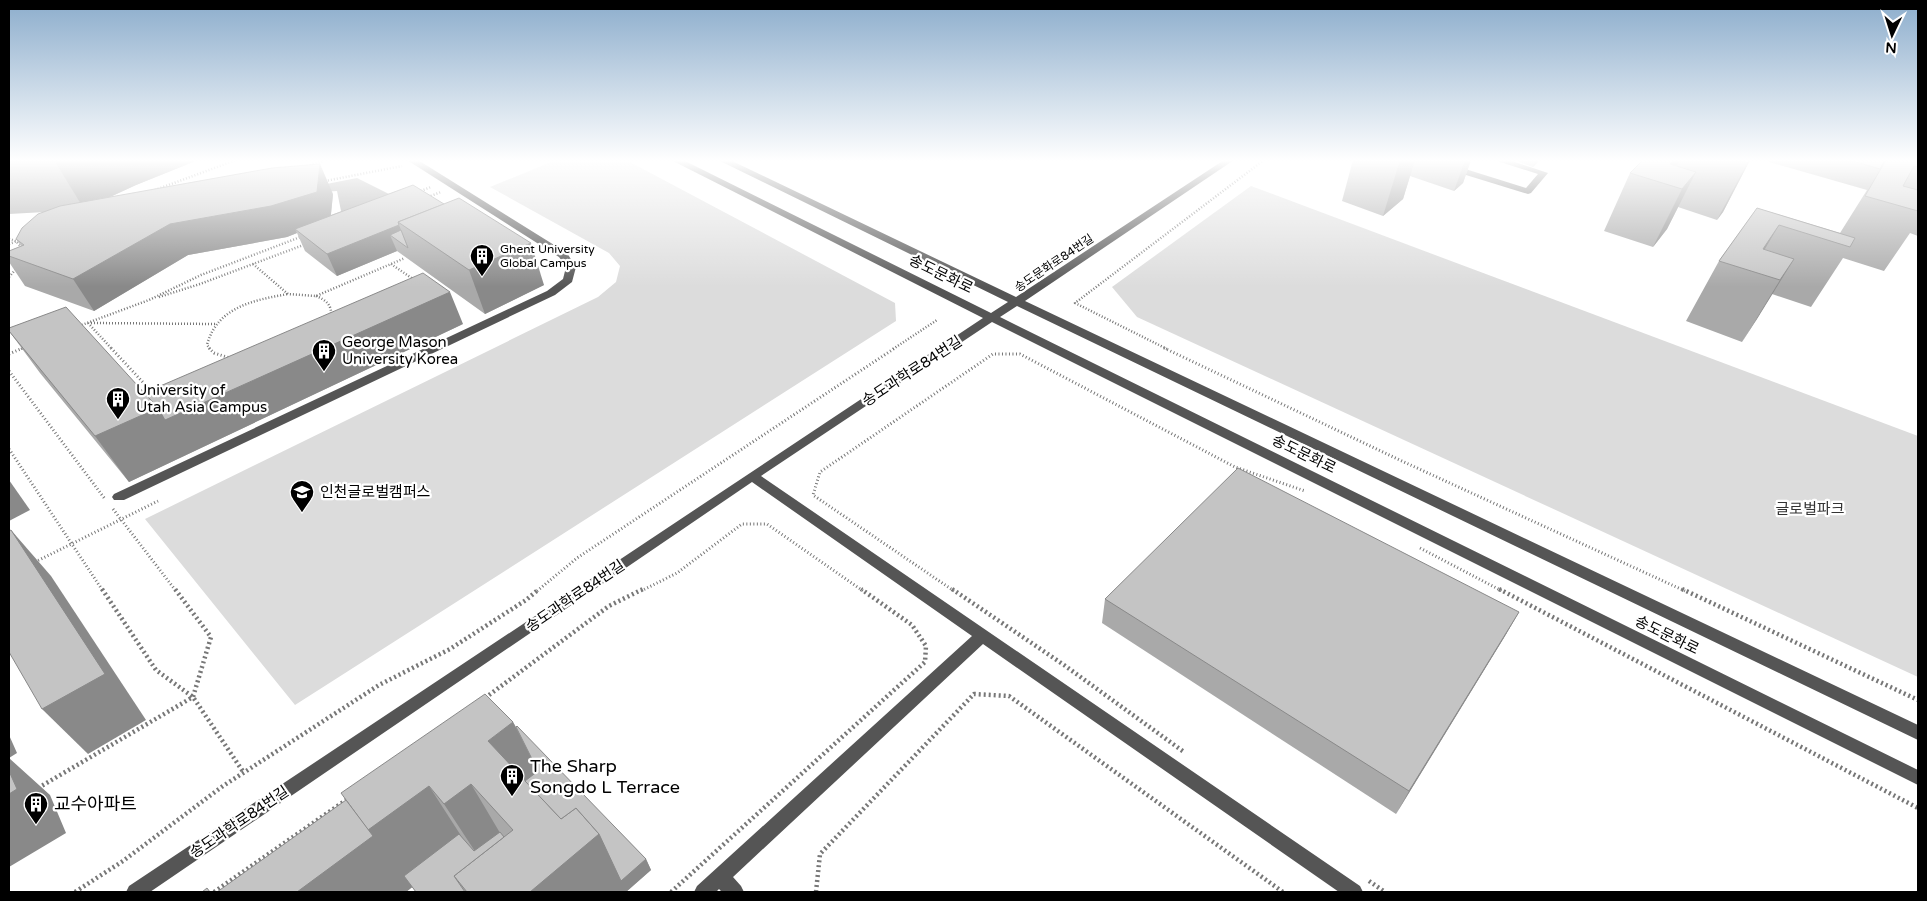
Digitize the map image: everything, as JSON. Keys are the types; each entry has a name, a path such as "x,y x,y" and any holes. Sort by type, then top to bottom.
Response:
{"street":[{"path":"119,497 230,439 551,292 568,280 571,267 563,255 478,202"},
{"name":"송도문화로","path":"760,202 1918,778"},
{"name":"송도문화로","path":"809,202 1918,733"},
{"name":"송도문화로84번길","path":"1017,303 1167,202"},
{"name":"송도과학로84번길","path":"135,892 752,476 1017,303"},
{"path":"752,476 1354,892"},
{"path":"703,892 982,636"},
{"path":"720,876 735,892"}],"path":[{"path":"1208,202 1075,303 1104,319 1404,462 1777,633 1918,700"},
{"path":"149,300 201,275 311,233"},
{"path":"9,244 25,238"},
{"path":"9,239 16,241 24,250"},
{"path":"71,330 308,243"},
{"path":"316,296 405,258"},
{"path":"9,277 22,262"},
{"path":"253,264 288,294"},
{"path":"391,264 414,280"},
{"path":"237,358 228,358 214,353 208,345 208,335 216,324 235,310 261,299 288,294 316,296 327,301 332,309 331,319"},
{"path":"75,892 123,861 244,773 379,685 450,649 526,600 577,558 937,320"},
{"path":"88,323 216,324"},
{"path":"88,323 158,398"},
{"path":"9,354 26,347"},
{"path":"1064,665 812,495 820,472 993,354 1020,354 1235,466 1313,493"},
{"path":"9,371 211,637 193,697 78,766 29,792"},
{"path":"9,449 156,670 193,697 244,773"},
{"path":"32,563 158,502"},
{"path":"478,703 609,606 677,573 742,524 767,524 912,625 926,646 925,662 671,892"},
{"path":"1418,548 1918,808"},
{"path":"816,892 820,854 974,694 1009,696 1283,892"},
{"path":"214,892 351,796"}],"green space":[{"path":"517,202 705,202 895,303 896,321 295,705 145,519 598,297 616,282 620,266 609,253"},
{"name":"글로벌파크","path":"1229,202 1294,202 1918,436 1918,677 1137,317 1112,287"}],"shaded area":[{"path":"339,202 378,202 342,216"}],"building":[{"path":"82,202 284,202 170,224 73,279 9,256 9,251 24,245 16,239 22,228 38,214 60,206"},
{"path":"367,202 441,202 444,204 398,222 399,225 327,254 295,229"},
{"path":"449,202 465,202 531,243 469,270 398,222"},
{"path":"1886,202 1918,202 1918,211"},
{"path":"1757,208 1855,238 1850,247 1779,225 1763,249 1794,259 1780,280 1719,261"},
{"path":"401,230 408,248 390,235"},
{"path":"423,273 450,292 165,420 158,408 144,393"},
{"path":"66,307 158,408 95,436 9,331 9,328"},
{"path":"1238,468 1519,612 1409,791 1105,599"},
{"path":"11,530 105,674 42,709 9,652 9,531"},
{"path":"485,694 513,722 488,741 561,819 576,808 599,834 530,892 467,892 454,876 513,830 471,784 444,804 429,786 368,830 341,793"},
{"path":"517,726 646,859 621,881 599,834 576,808 561,819 525,781 538,771"},
{"path":"9,771 17,789 9,794"},
{"path":"346,800 373,836 297,892 217,892"},
{"path":"500,832 504,837 454,876 465,892 416,892 404,876 459,834 474,851"},
{"path":"207,888 210,892 202,892"}],"place":[{"name":"Ghent University Global Campus","path":"482,277"},
{"name":"George Mason University Korea","path":"324,372"},
{"name":"University of Utah Asia Campus","path":"118,420"},
{"name":"인천글로벌캠퍼스","path":"302,513"},
{"name":"The Sharp Songdo L Terrace","path":"512,797"},
{"name":"교수아파트","path":"36,825"}]}
